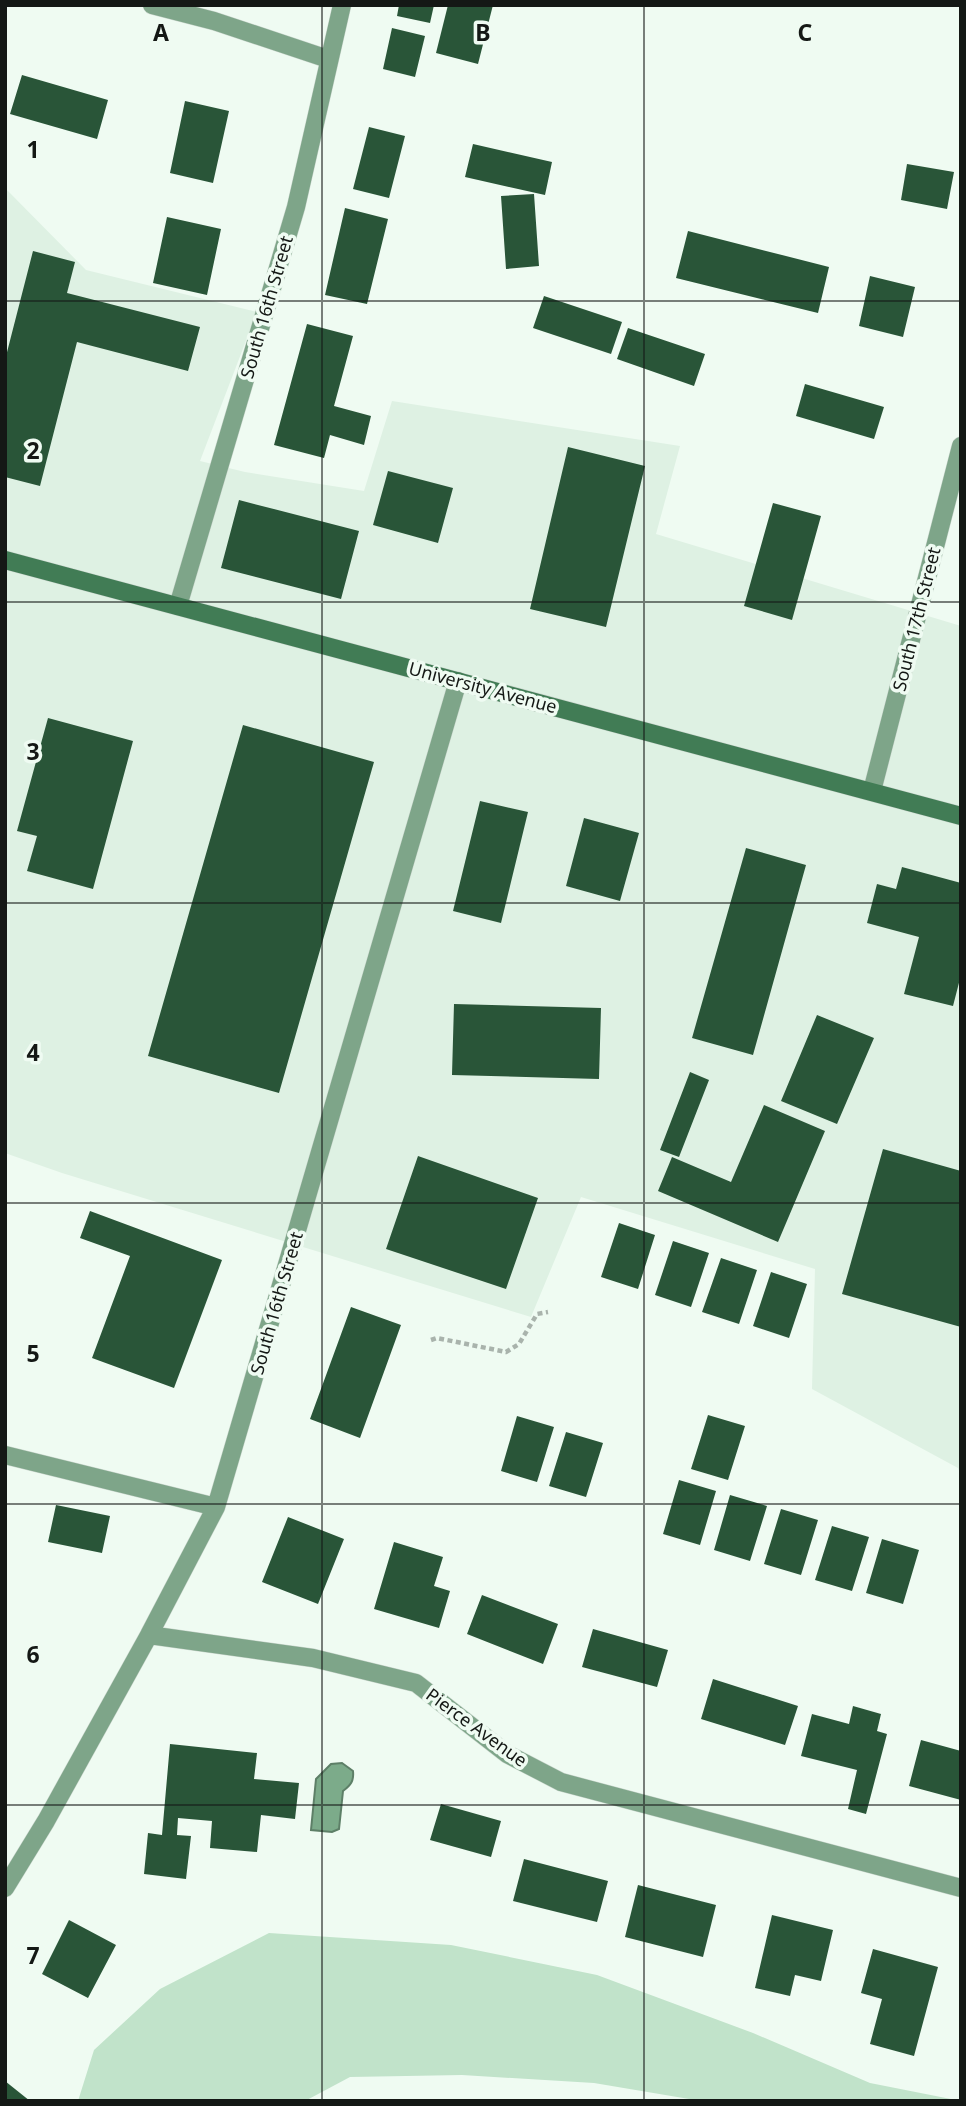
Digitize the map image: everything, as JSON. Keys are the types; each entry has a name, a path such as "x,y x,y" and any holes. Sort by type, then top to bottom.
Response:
{"main road":[{"name":"University Avenue","path":"5,560 961,816"}],"street":[{"path":"152,5 214,21 328,59"},
{"name":"South 16th Street","path":"178,606 296,206 342,5"},
{"name":"South 17th Street","path":"872,791 961,446"},
{"name":"South 16th Street","path":"5,1888 46,1821 149,1636 216,1507 458,681"},
{"path":"5,1454 216,1507"},
{"name":"Pierce Avenue","path":"149,1636 313,1658 416,1684 508,1754 561,1782 961,1888"}],"path":[{"path":"431,1340 437,1338 506,1352 519,1344 537,1314 548,1312"}],"shaded area":[{"path":"5,188 86,270 257,312 200,461 245,472 364,491 392,401 680,446 656,534 961,626 961,1476 958,1468 812,1389 815,1269 581,1197 531,1317 62,1173 5,1153"},
{"path":"342,1763 353,1771 353,1774 351,1782 343,1791 339,1829 332,1832 311,1830 316,1779 331,1764"},
{"path":"269,1933 451,1945 597,1975 753,2033 870,2083 961,2101 701,2101 594,2083 462,2075 350,2077 305,2101 78,2101 94,2050 160,1989"}],"building":[{"path":"399,5 434,5 430,23 397,16"},
{"path":"448,5 493,5 478,64 436,53"},
{"path":"392,28 425,36 415,77 383,69"},
{"path":"22,75 108,100 97,139 10,114"},
{"path":"185,101 229,111 213,183 170,173"},
{"path":"369,127 405,136 389,198 353,189"},
{"path":"473,144 552,162 545,195 465,177"},
{"path":"907,164 954,172 947,209 901,200"},
{"path":"534,194 539,266 506,269 501,196"},
{"path":"345,208 388,219 367,304 325,295"},
{"path":"167,217 221,229 207,295 153,283"},
{"path":"688,231 829,267 818,313 676,278"},
{"path":"33,251 75,262 67,293 200,327 188,371 77,342 40,486 5,477 5,360"},
{"path":"870,276 915,287 903,337 859,326"},
{"path":"544,296 622,322 611,354 533,328"},
{"path":"307,324 353,336 334,406 371,416 364,445 330,435 324,458 274,445"},
{"path":"628,328 705,354 694,386 617,359"},
{"path":"805,384 884,407 874,439 796,416"},
{"path":"568,447 645,466 606,627 530,609"},
{"path":"388,471 453,488 438,543 373,525"},
{"path":"239,500 359,531 341,599 221,568"},
{"path":"773,503 821,516 792,620 744,606"},
{"path":"48,718 133,741 93,889 27,871 37,836 17,831"},
{"path":"243,725 374,762 279,1093 148,1056"},
{"path":"480,801 528,812 501,923 453,911"},
{"path":"584,818 639,833 620,901 566,886"},
{"path":"746,848 806,865 753,1055 692,1038"},
{"path":"902,867 961,883 961,975 953,1006 904,994 919,937 867,923 877,884 896,889"},
{"path":"454,1004 601,1008 599,1079 452,1075"},
{"path":"817,1015 874,1038 837,1124 781,1101"},
{"path":"690,1072 709,1080 679,1157 660,1150"},
{"path":"764,1105 825,1131 778,1242 658,1191 672,1157 731,1182"},
{"path":"883,1149 961,1171 961,1327 842,1294"},
{"path":"418,1156 538,1198 506,1289 386,1249"},
{"path":"90,1211 222,1260 174,1388 92,1358 130,1256 80,1238"},
{"path":"619,1223 655,1235 638,1289 601,1277"},
{"path":"673,1241 709,1253 691,1307 655,1295"},
{"path":"721,1258 757,1270 739,1324 702,1312"},
{"path":"771,1272 807,1284 789,1338 753,1326"},
{"path":"351,1307 401,1325 360,1438 310,1419"},
{"path":"708,1415 745,1426 728,1480 691,1469"},
{"path":"517,1416 554,1427 537,1482 501,1471"},
{"path":"566,1432 603,1443 586,1497 549,1486"},
{"path":"679,1480 716,1491 700,1545 663,1534"},
{"path":"730,1495 767,1506 750,1561 714,1550"},
{"path":"56,1505 110,1516 102,1553 48,1542"},
{"path":"781,1509 818,1520 801,1575 764,1564"},
{"path":"288,1517 344,1539 318,1604 262,1582"},
{"path":"832,1526 869,1537 852,1591 815,1580"},
{"path":"882,1539 919,1550 903,1604 866,1593"},
{"path":"394,1542 443,1557 434,1586 450,1591 439,1628 374,1609"},
{"path":"482,1595 558,1624 543,1664 467,1634"},
{"path":"593,1629 668,1650 657,1687 582,1667"},
{"path":"713,1679 798,1706 785,1745 701,1719"},
{"path":"853,1706 881,1714 877,1731 887,1734 866,1814 848,1809 857,1770 801,1756 812,1714 849,1724"},
{"path":"921,1740 961,1751 961,1800 909,1786"},
{"path":"170,1744 257,1753 254,1779 299,1783 295,1819 261,1815 257,1852 210,1848 212,1821 178,1818 177,1835 191,1836 186,1879 144,1874 148,1833 162,1835"},
{"path":"441,1804 501,1821 491,1857 430,1840"},
{"path":"524,1859 608,1881 597,1922 513,1901"},
{"path":"638,1885 716,1905 703,1957 625,1937"},
{"path":"772,1915 833,1930 821,1981 795,1975 790,1996 755,1988"},
{"path":"69,1920 116,1945 88,1998 42,1974"},
{"path":"873,1949 938,1967 914,2056 870,2044 882,1999 861,1993"},
{"path":"5,2081 30,2101 5,2101"}]}
